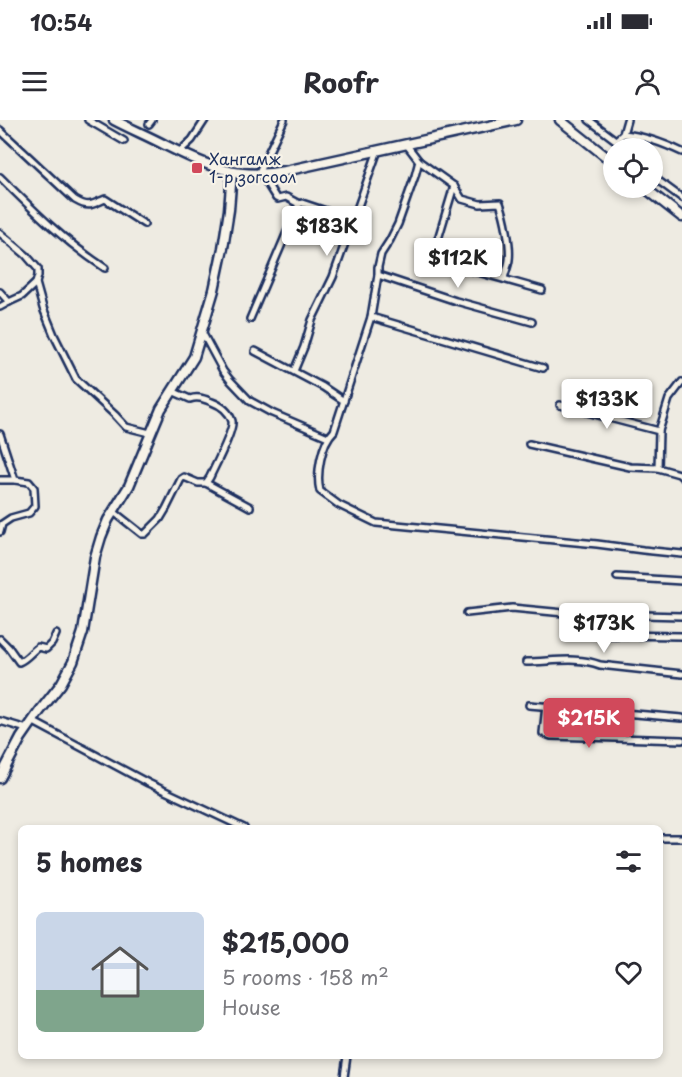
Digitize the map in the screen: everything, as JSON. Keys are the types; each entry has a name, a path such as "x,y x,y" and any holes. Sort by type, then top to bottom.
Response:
{"street":[{"path":"88,120 124,141"},
{"path":"114,120 208,165 232,172 260,174 285,171 516,120"},
{"path":"179,152 192,140 205,120"},
{"path":"260,174 284,120"},
{"path":"560,120 603,154"},
{"path":"589,120 613,138"},
{"path":"618,138 623,134 627,120"},
{"path":"0,130 75,200 90,206 105,199 144,224"},
{"path":"623,134 653,139 682,152"},
{"path":"406,144 419,161 454,186 462,199 480,204 500,203 506,223 509,260 504,279"},
{"path":"294,371 312,320 333,277 378,150"},
{"path":"419,161 398,224 381,254 370,317 334,431 328,437 322,455 320,491 339,505 376,523 585,542 682,554"},
{"path":"0,778 30,725 61,684 75,655 83,632 98,547 104,529 129,486 161,409 191,363 219,269 230,202 232,172"},
{"path":"260,174 278,199 286,197 299,204 302,203 353,220"},
{"path":"0,177 55,231 80,252 105,268"},
{"path":"663,184 682,198"},
{"path":"454,186 432,259 542,290"},
{"path":"658,198 682,217"},
{"path":"250,319 299,204"},
{"path":"0,232 35,265 38,273 36,283 49,323 76,379 126,428 150,433"},
{"path":"378,275 456,301 532,322"},
{"path":"0,307 22,296 36,283"},
{"path":"0,292 9,302"},
{"path":"370,317 543,368"},
{"path":"202,332 223,371 250,401 328,437"},
{"path":"255,351 344,401"},
{"path":"658,468 659,432 669,399 682,382"},
{"path":"172,391 190,399 196,396 220,405 232,422 231,430 206,483"},
{"path":"560,405 659,432"},
{"path":"0,434 15,480"},
{"path":"529,444 630,467 658,468 682,477"},
{"path":"114,512 145,534 160,519 181,478 184,477 198,483 206,483 250,507"},
{"path":"0,480 29,482 34,488 35,506 29,513 2,522 0,532"},
{"path":"617,577 682,581"},
{"path":"467,614 512,608 564,614 682,616"},
{"path":"581,613 576,620 578,633 682,636"},
{"path":"0,639 19,662 25,660 38,647 46,649 56,634"},
{"path":"526,662 590,661 600,665 682,674"},
{"path":"530,705 682,718"},
{"path":"546,706 543,733 551,736 682,740"},
{"path":"0,720 30,725 238,825"},
{"path":"663,838 682,838"},
{"path":"344,1077 347,1059"}],"place":[{"name":"Хангамж 1-р зогсоол","path":"197,168"}]}
